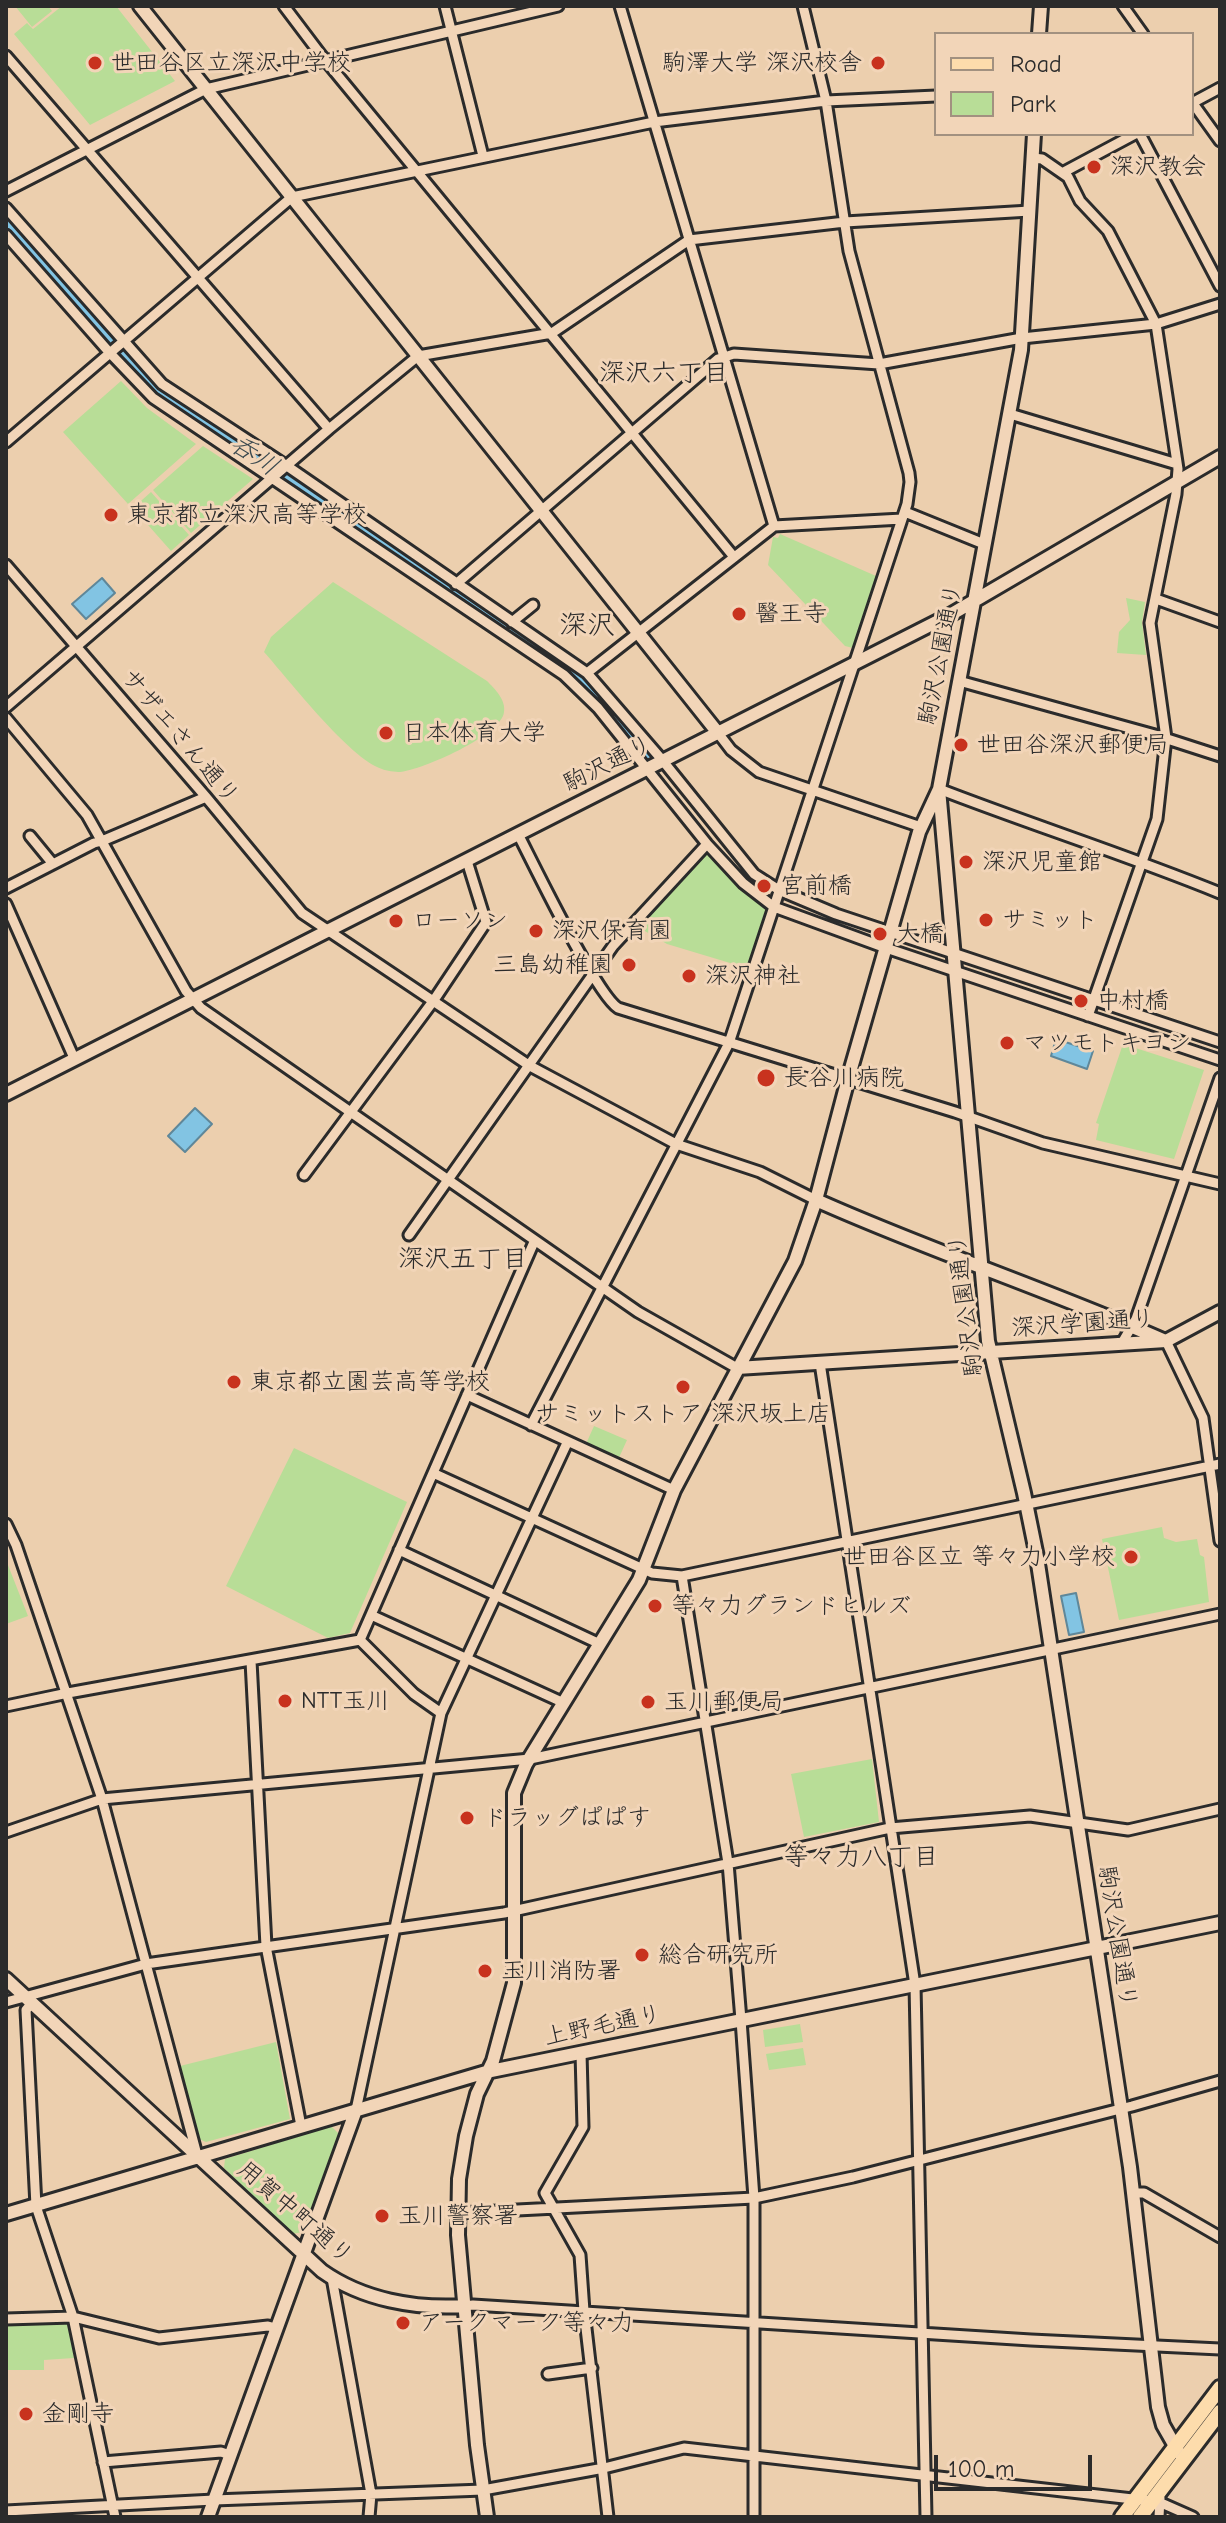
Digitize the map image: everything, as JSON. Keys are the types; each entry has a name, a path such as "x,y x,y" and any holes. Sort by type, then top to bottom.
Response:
{"main road":[{"path":"1122,2517 1220,2388"},
{"path":"1140,2517 1220,2412"}],"street":[{"path":"140,6 731,750 759,772 921,827"},
{"path":"284,6 734,557"},
{"path":"445,6 483,156"},
{"path":"6,191 206,89 558,6"},
{"path":"620,6 774,526"},
{"path":"531,1425 729,1043 904,516 909,473 849,251 826,101 803,6"},
{"path":"1039,32 1041,6"},
{"path":"1123,6 1142,32"},
{"path":"6,56 329,429"},
{"path":"1194,101 1220,88"},
{"path":"6,441 292,197 654,122 826,101 934,96"},
{"path":"1194,105 1220,141"},
{"name":"駒沢公園通り","path":"1034,136 1022,338 939,789 990,1352 1026,1504 1051,1650 1133,2193 1159,2413 1184,2460"},
{"path":"1062,173 1133,136"},
{"path":"1138,136 1220,286"},
{"path":"1033,158 1042,159 1068,177 1080,201 1108,231 1156,324 1177,464 1177,483 1150,623 1166,738 1157,819 1088,1016"},
{"path":"6,208 116,346 153,398 564,675 598,708 707,844 743,883 774,907 886,948 1220,1060"},
{"path":"6,707 418,356 552,333 689,240 845,222 1030,211"},
{"path":"6,235 116,346 162,384 587,673 754,874 779,890 836,914 1220,1042"},
{"path":"456,584 725,355 879,364 1022,338 1156,324 1220,304"},
{"path":"1010,414 1177,464"},
{"name":"駒沢通り","path":"6,1094 854,664 972,602 1220,457"},
{"path":"587,673 774,526 904,516 984,544"},
{"name":"サザエさん通り","path":"6,565 302,913 530,1066 676,1144 760,1172 816,1200"},
{"path":"1156,599 1220,622"},
{"path":"512,622 533,605"},
{"path":"959,681 1220,756"},
{"path":"6,718 87,815 193,1000 534,1242 638,1312 737,1368"},
{"path":"487,2517 477,2445 458,2213 460,2169 466,2136 477,2094 493,2061 512,1997 515,1968 513,1799 518,1781 530,1759 644,1570 674,1490 795,1261 816,1200 921,827 939,789 1081,842 1142,861 1220,893"},
{"path":"6,888 94,843 206,797"},
{"path":"518,834 593,975 611,1003 618,1008 1043,1143 1220,1184"},
{"path":"30,836 53,864"},
{"path":"409,1235 613,946 707,844"},
{"path":"304,1175 434,1000 486,922 467,861"},
{"path":"6,904 74,1058"},
{"path":"1122,1343 1133,1326 1220,1078"},
{"path":"816,1200 908,1240 1166,1341 1203,1418 1215,1465 1220,1541"},
{"path":"360,1640 534,1242"},
{"name":"深沢学園通り","path":"737,1368 1166,1341 1220,1312"},
{"path":"820,1363 915,1985 926,2517"},
{"path":"467,1395 674,1490"},
{"path":"208,2517 356,2110 441,1713 567,1443"},
{"path":"433,1473 644,1570 682,1576 1215,1465"},
{"path":"6,1524 11,1546 68,1693 102,1799 198,2158"},
{"path":"399,1550 600,1644"},
{"path":"682,1576 728,1863 741,2020 754,2198 754,2517"},
{"path":"6,1832 102,1799 530,1759 1220,1614"},
{"path":"371,1615 564,1703"},
{"path":"6,1706 360,1640"},
{"path":"360,1640 414,1694 441,1713"},
{"path":"251,1661 266,1946 301,2126"},
{"path":"6,2002 29,2000 146,1964 513,1911 890,1828 1030,1816 1128,1830 1220,1809"},
{"name":"上野毛通り","path":"6,2214 486,2072 1220,1923"},
{"name":"用賀中町通り","path":"6,1979 303,2256 332,2278 359,2292 389,2301 464,2306"},
{"path":"29,2000 26,2010 36,2206 73,2317 115,2517"},
{"path":"581,2053 583,2127 545,2193 580,2255 608,2517"},
{"path":"458,2213 754,2198 853,2177 1220,2081"},
{"path":"1133,2193 1144,2193 1220,2237"},
{"path":"332,2278 371,2494 369,2517"},
{"path":"464,2306 1220,2349"},
{"path":"6,2319 73,2317 159,2338 268,2326 276,2328"},
{"path":"548,2374 592,2368"},
{"path":"6,2511 483,2490 604,2468 684,2448 1134,2501 1157,2498 1193,2517"},
{"path":"103,2462 221,2452 230,2455"},
{"path":"1159,2517 1157,2498 1161,2467"}],"green space":[{"path":"15,6 48,6 52,11 32,27"},
{"name":"世田谷区立深沢中学校","path":"62,6 116,6 175,81 90,125 14,34 27,23 33,29"},
{"path":"6,214 162,391 529,637 599,691 643,742 636,747 587,692 154,395 6,228"},
{"path":"121,381 147,408 196,444 128,504 63,432"},
{"path":"203,446 253,479 191,533 153,490"},
{"path":"151,492 189,535 171,551 133,508"},
{"path":"780,534 876,576 853,648 845,646 768,565 773,537 778,538"},
{"path":"333,582 487,681 503,703 504,712 500,721 460,750 411,770 382,769 354,750 320,717 264,652 271,637"},
{"path":"1126,598 1145,602 1142,622 1146,655 1117,653 1119,632 1130,620"},
{"path":"705,852 709,852 767,910 750,969 667,944 638,927"},
{"path":"1123,1044 1204,1070 1174,1159 1096,1140 1099,1124 1096,1123"},
{"path":"594,1426 627,1440 617,1462 585,1446"},
{"path":"294,1448 407,1502 350,1633 328,1638 226,1586"},
{"path":"1162,1527 1164,1538 1176,1542 1197,1539 1200,1555 1204,1557 1209,1602 1119,1620 1102,1539"},
{"path":"6,1560 28,1616 6,1624"},
{"path":"872,1759 879,1822 804,1837 791,1774"},
{"path":"800,2024 803,2042 765,2047 763,2030"},
{"path":"276,2042 290,2119 206,2142 199,2139 180,2066"},
{"path":"803,2048 806,2065 769,2070 766,2054"},
{"path":"331,2126 339,2134 303,2232 292,2234 224,2168 225,2159"},
{"path":"63,2320 68,2323 74,2358 44,2360 44,2370 6,2370 6,2324"}],"water":[{"path":"102,578 115,593 86,619 72,604"},
{"path":"1056,1039 1093,1051 1087,1069 1051,1056"},
{"path":"195,1108 212,1124 185,1152 168,1136"},
{"path":"1076,1593 1084,1632 1069,1635 1061,1596"}],"waterway":[{"name":"呑川","path":"6,219 159,392 519,634 572,673 608,706 643,750"}],"place":[{"name":"世田谷区立深沢中学校","path":"95,63"},
{"name":"駒澤大学 深沢校舎","path":"878,63"},
{"name":"深沢教会","path":"1094,167"},
{"name":"東京都立深沢高等学校","path":"111,515"},
{"name":"醫王寺","path":"739,614"},
{"name":"日本体育大学","path":"386,733"},
{"name":"世田谷深沢郵便局","path":"961,745"},
{"name":"深沢児童館","path":"966,862"},
{"name":"宮前橋","path":"764,886"},
{"name":"サミット","path":"986,920"},
{"name":"ローソン","path":"396,921"},
{"name":"深沢保育園","path":"536,931"},
{"name":"大橋","path":"880,934"},
{"name":"三島幼稚園","path":"629,965"},
{"name":"深沢神社","path":"689,976"},
{"name":"中村橋","path":"1081,1001"},
{"name":"マツモトキヨシ","path":"1007,1043"},
{"name":"長谷川病院","path":"766,1078"},
{"name":"東京都立園芸高等学校","path":"234,1382"},
{"name":"サミットストア 深沢坂上店","path":"683,1387"},
{"name":"世田谷区立 等々力小学校","path":"1131,1557"},
{"name":"等々力グランドヒルズ","path":"655,1606"},
{"name":"NTT玉川","path":"285,1701"},
{"name":"玉川郵便局","path":"648,1702"},
{"name":"ドラッグぱぱす","path":"467,1818"},
{"name":"総合研究所","path":"642,1955"},
{"name":"玉川消防署","path":"485,1971"},
{"name":"玉川警察署","path":"382,2216"},
{"name":"アークマーク等々力","path":"403,2323"},
{"name":"金剛寺","path":"26,2414"}],"district":[{"name":"深沢六丁目","path":"664,374"},
{"name":"深沢","path":"587,626"},
{"name":"深沢五丁目","path":"463,1260"},
{"name":"等々力八丁目","path":"861,1858"}]}
